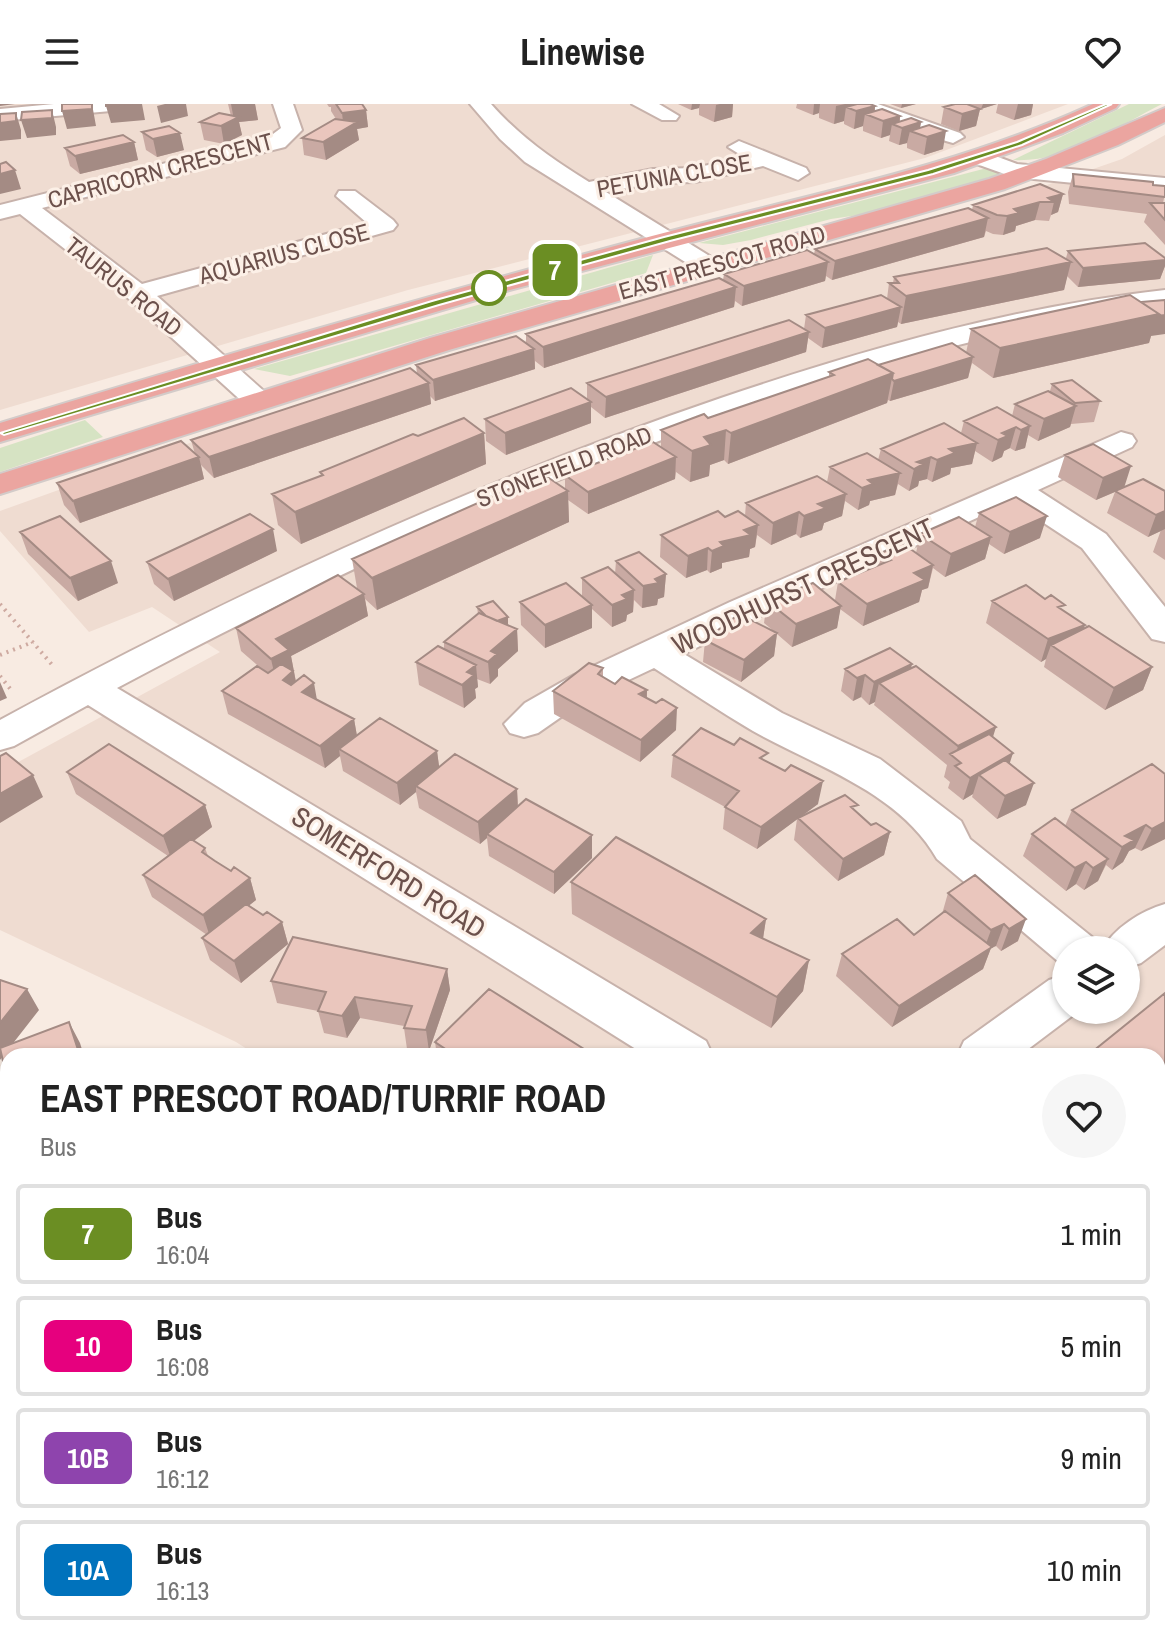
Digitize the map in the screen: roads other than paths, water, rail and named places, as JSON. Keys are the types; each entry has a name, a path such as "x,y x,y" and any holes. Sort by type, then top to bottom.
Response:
{"highway":[{"name":"EAST PRESCOT ROAD","path":"0,433 220,366 667,239 877,187 979,157 1053,130 1109,104"},
{"name":"EAST PRESCOT ROAD","path":"0,484 256,399 707,265 953,198 1034,172 1113,140 1165,114"}],"street":[{"path":"0,115 122,104"},
{"name":"CAPRICORN CRESCENT","path":"13,210 277,142 292,130 283,104"},
{"path":"480,104 507,135 533,157 707,265"},
{"path":"642,104 669,116"},
{"path":"858,104 953,137"},
{"path":"739,147 798,173"},
{"path":"979,157 1013,170 1165,185"},
{"name":"PETUNIA CLOSE","path":"584,190 653,176 695,175 764,159"},
{"name":"AQUARIUS CLOSE","path":"138,293 385,225 347,196"},
{"name":"TAURUS ROAD","path":"13,210 138,293 256,399"},
{"name":"STONEFIELD ROAD","path":"0,737 231,614 388,538 623,442 820,375 958,335 1062,312 1165,298"},
{"name":"WOODHURST CRESCENT","path":"656,653 743,610 1121,441"},
{"path":"1014,489 1094,541 1165,631"},
{"path":"524,724 548,702 570,690 656,653"},
{"name":"WOODHURST CRESCENT","path":"656,653 768,722 866,769 946,832 952,848 1059,936"},
{"name":"SOMERFORD ROAD","path":"83,691 675,1048"},
{"path":"1140,939 1165,921"},
{"path":"993,1048 1052,1004"}]}
